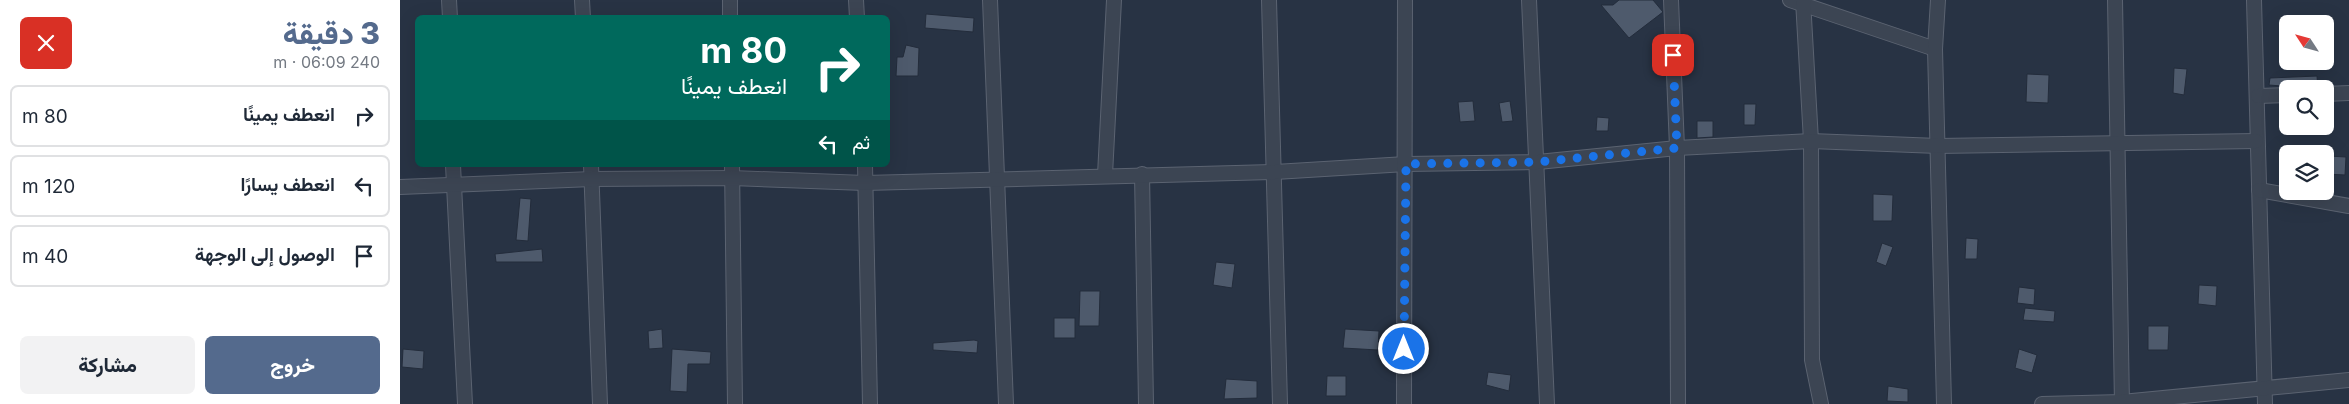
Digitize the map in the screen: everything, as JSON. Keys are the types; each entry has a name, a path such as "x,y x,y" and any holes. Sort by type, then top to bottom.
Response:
{"street":[{"path":"449,0 450,15"},
{"path":"582,0 583,15"},
{"path":"730,0 730,15"},
{"path":"856,0 857,15"},
{"path":"990,0 1006,404"},
{"path":"1105,175 1114,0"},
{"path":"1269,0 1280,404"},
{"path":"1404,404 1405,0"},
{"path":"1529,0 1538,162 1547,404"},
{"path":"1671,0 1677,148 1678,404"},
{"path":"1938,0 1935,49 1944,404"},
{"path":"2115,0 2119,143 2122,403"},
{"path":"2254,0 2258,96 2256,141 2265,404"},
{"path":"1821,404 1812,360 1811,141 1799,2 1935,49"},
{"path":"2334,94 2349,93"},
{"path":"2258,96 2279,95"},
{"path":"400,187 732,172 866,183 1142,174 1275,172 1406,164 1538,162 1677,148 1811,141 1938,146 2256,141"},
{"path":"453,167 465,404"},
{"path":"591,167 600,404"},
{"path":"864,167 870,404"},
{"path":"732,172 735,404"},
{"path":"1142,174 1146,404"},
{"path":"2258,190 2349,206"},
{"path":"2042,404 2122,403 2349,380"}],"building":[{"path":"1619,0 1653,0 1663,12 1629,38 1601,5 1613,5"},
{"path":"926,14 974,18 973,32 925,28"},
{"path":"906,45 919,48 918,76 896,76 897,57 903,57"},
{"path":"2174,68 2187,69 2184,95 2173,93"},
{"path":"2027,74 2049,75 2048,103 2026,102"},
{"path":"2317,76 2317,80 2279,80 2279,86 2269,85 2270,78"},
{"path":"1473,101 1475,121 1460,122 1458,102"},
{"path":"1510,101 1513,121 1502,122 1499,103"},
{"path":"1744,104 1756,104 1755,125 1744,125"},
{"path":"1597,117 1609,118 1608,131 1596,131"},
{"path":"1697,121 1713,121 1713,137 1697,138"},
{"path":"2334,156 2346,157 2345,175 2334,174"},
{"path":"1873,194 1893,195 1892,221 1873,221"},
{"path":"520,198 531,199 528,241 516,240"},
{"path":"1966,238 1978,239 1977,259 1965,259"},
{"path":"1882,243 1893,247 1886,266 1876,262"},
{"path":"542,249 543,262 496,262 495,254"},
{"path":"1216,262 1235,264 1232,288 1213,285"},
{"path":"2199,285 2217,286 2216,306 2198,304"},
{"path":"2019,287 2035,289 2034,305 2017,303"},
{"path":"1080,291 1100,291 1099,326 1079,326"},
{"path":"2025,308 2055,311 2054,322 2023,320"},
{"path":"1054,318 1075,318 1075,338 1054,338"},
{"path":"2148,326 2169,326 2168,350 2148,350"},
{"path":"662,329 663,348 649,349 648,331"},
{"path":"1345,329 1379,331 1378,350 1343,348"},
{"path":"978,341 977,353 933,350 933,343"},
{"path":"403,349 424,351 423,369 402,367"},
{"path":"672,349 711,352 710,364 688,364 687,392 670,391"},
{"path":"2019,349 2037,355 2032,373 2015,368"},
{"path":"1488,372 1511,375 1509,391 1486,385"},
{"path":"1327,376 1346,376 1346,396 1326,396"},
{"path":"1226,379 1257,381 1257,398 1224,399"},
{"path":"1888,386 1908,389 1908,402 1887,401"}],"route":[{"path":"1404,349 1406,164 1538,162 1677,148 1673,55"}]}
